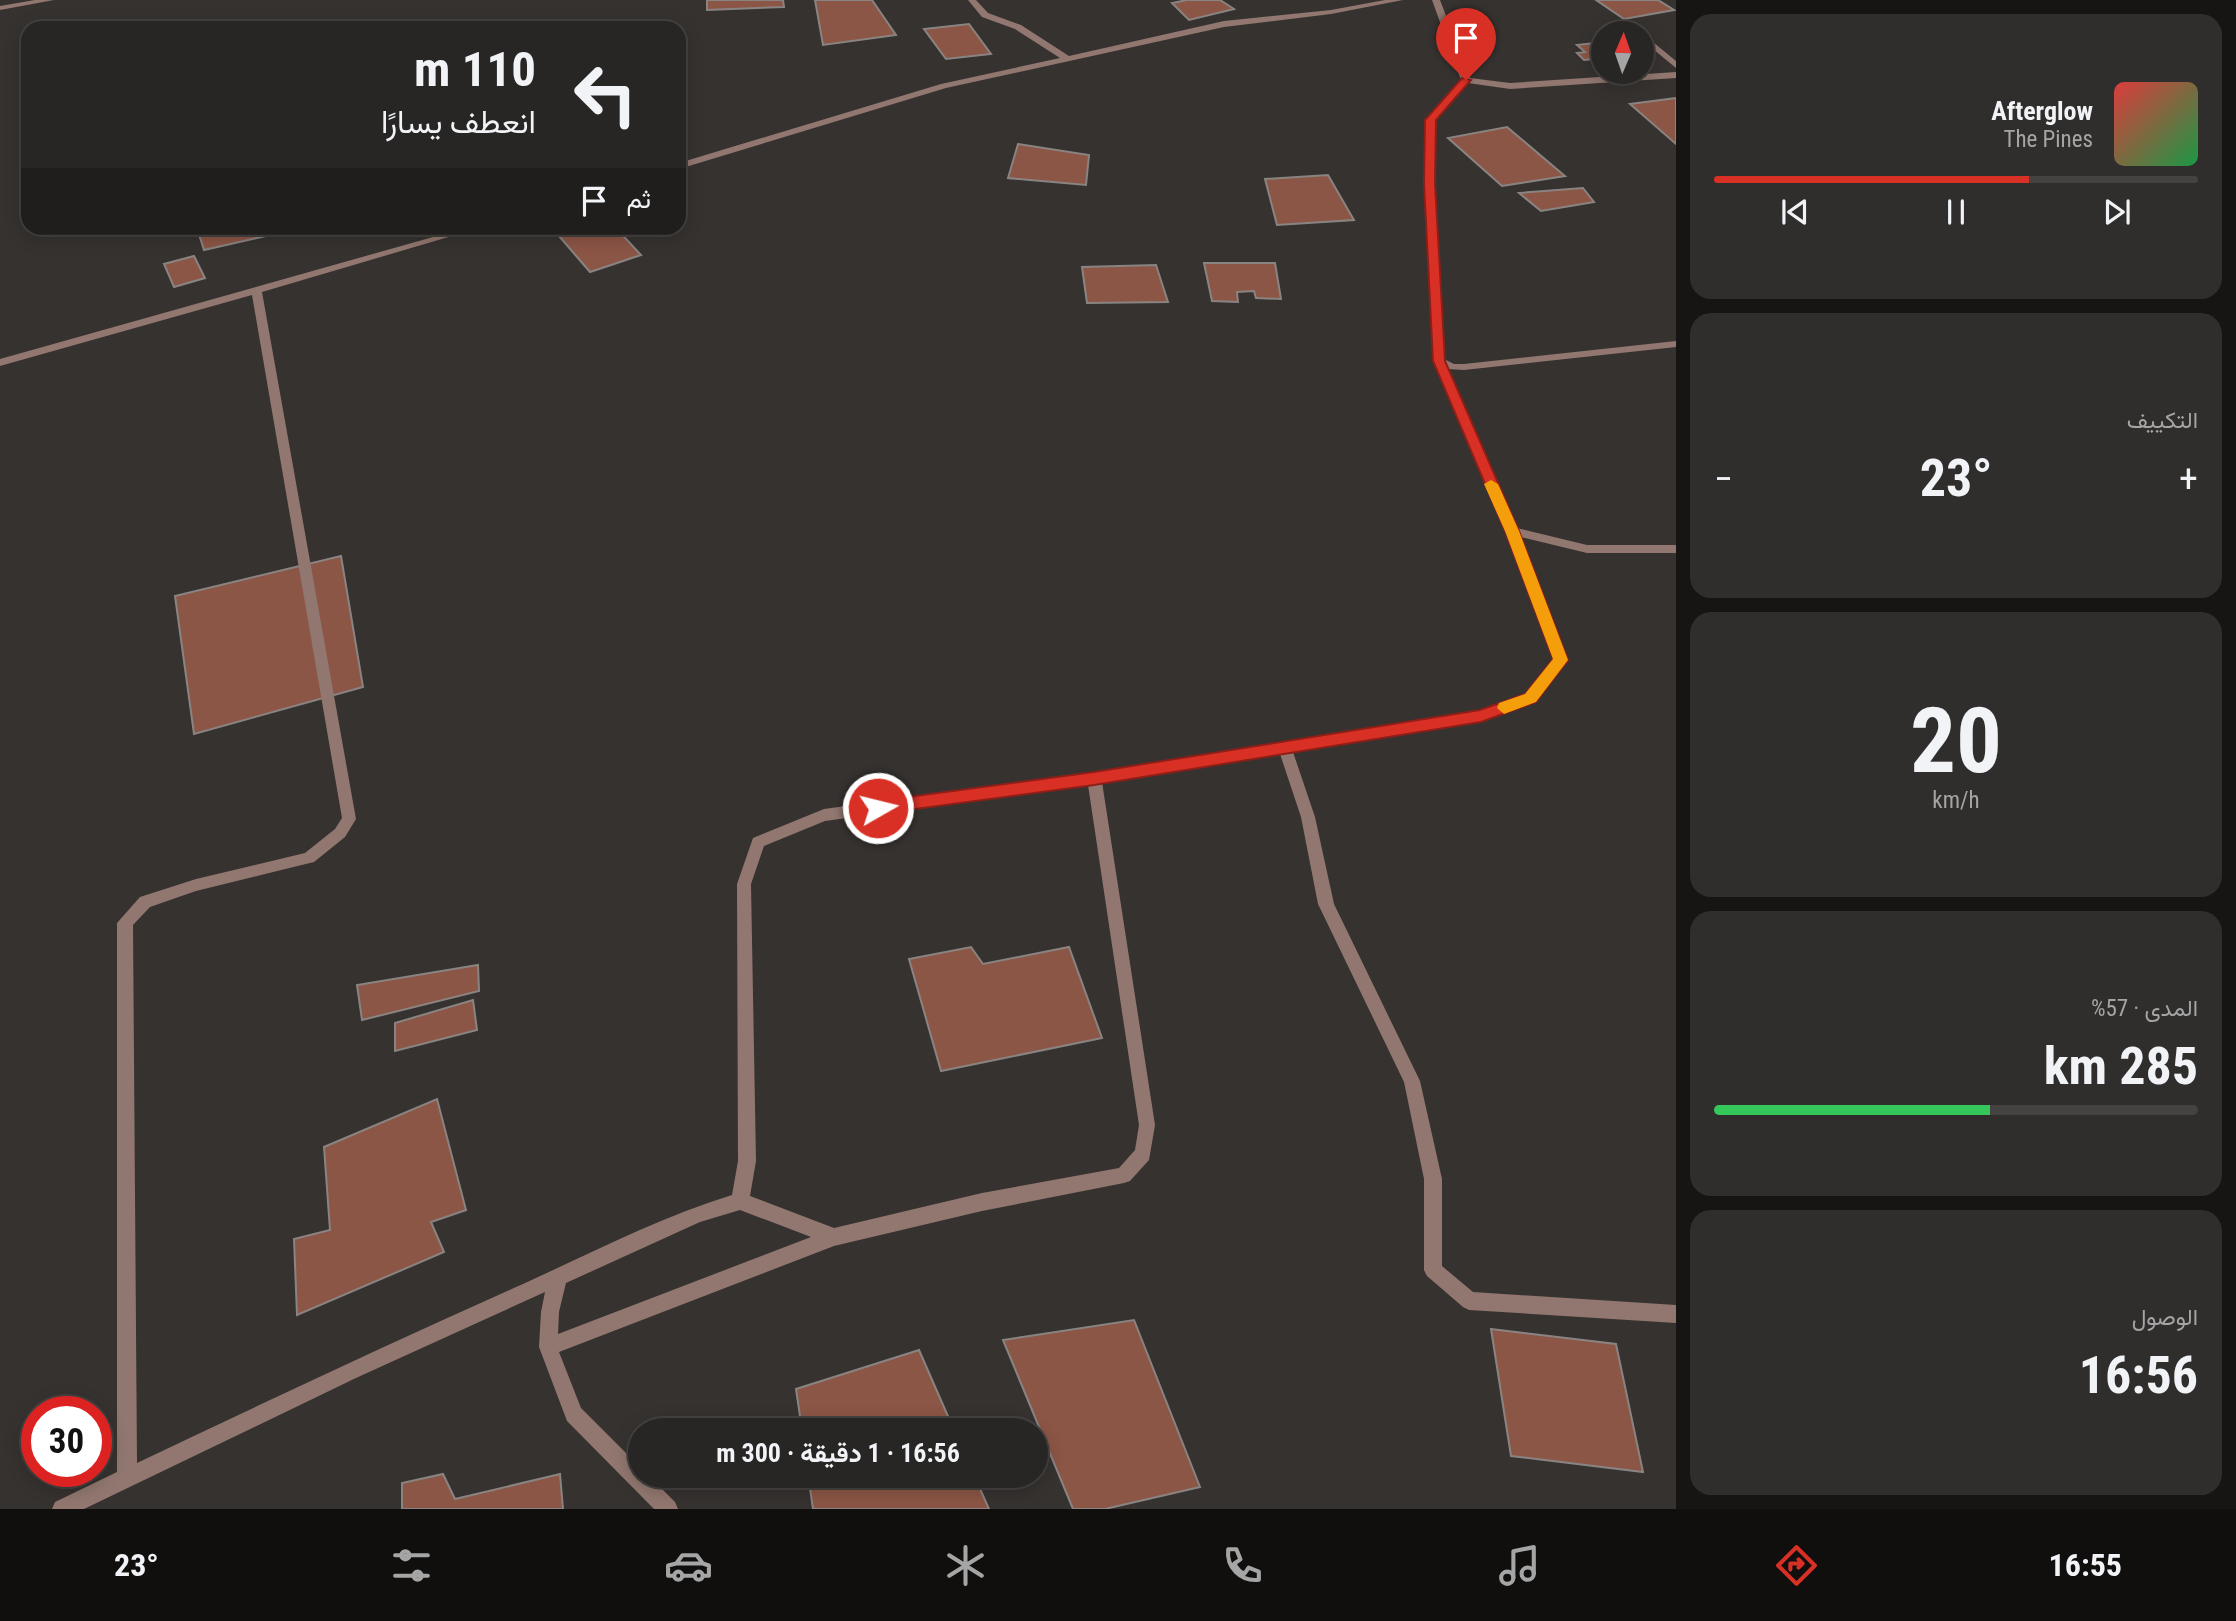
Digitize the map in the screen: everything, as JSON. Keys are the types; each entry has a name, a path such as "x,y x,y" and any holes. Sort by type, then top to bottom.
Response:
{"street":[{"path":"0,8 50,0"},
{"path":"972,0 985,15 1018,27 1067,58"},
{"path":"686,164 944,86 1224,24 1331,12 1399,0"},
{"path":"1436,0 1466,80"},
{"path":"1654,47 1676,65"},
{"path":"1466,80 1510,86 1676,75"},
{"path":"740,1201 747,1161 744,884 758,842 824,815 1094,778 1481,716 1531,698 1561,660 1512,531 1439,361 1430,183 1431,120 1466,80"},
{"path":"0,363 449,235"},
{"path":"127,1478 125,923 145,902 196,885 309,858 340,833 349,819 256,290"},
{"path":"1439,361 1452,367 1464,368 1676,344"},
{"path":"1512,531 1587,548 1676,549"},
{"path":"1285,747 1308,817 1326,904 1412,1081 1433,1179 1433,1270 1469,1301 1676,1314"},
{"path":"548,1347 834,1237 982,1202 1124,1175 1143,1154 1147,1125 1094,778"},
{"path":"62,1509 349,1371 698,1214 740,1201 834,1237"},
{"path":"558,1276 550,1312 548,1347 574,1414 668,1509"}],"building":[{"path":"707,0 783,0 784,7 707,10"},
{"path":"815,0 872,0 896,35 823,45"},
{"path":"1220,0 1234,9 1189,20 1172,3"},
{"path":"1596,0 1658,0 1674,10 1624,19"},
{"path":"969,24 991,54 946,59 924,29"},
{"path":"1591,43 1591,59 1584,60 1577,53 1585,52 1577,45"},
{"path":"1676,98 1676,144 1630,104"},
{"path":"1507,127 1565,176 1502,186 1448,138"},
{"path":"1018,144 1089,155 1086,185 1008,178"},
{"path":"1328,175 1354,220 1277,225 1265,179"},
{"path":"1583,188 1594,202 1541,211 1519,193"},
{"path":"199,235 270,235 204,250"},
{"path":"558,235 622,235 641,255 590,272"},
{"path":"194,256 205,278 174,287 164,264"},
{"path":"1204,263 1275,263 1281,299 1256,298 1254,291 1237,292 1238,302 1212,301"},
{"path":"1156,265 1168,302 1087,303 1082,267"},
{"path":"341,556 363,687 194,734 175,596"},
{"path":"971,947 983,964 1069,947 1102,1038 941,1071 909,959"},
{"path":"478,965 479,991 362,1020 357,985"},
{"path":"473,1000 477,1030 395,1051 395,1023"},
{"path":"437,1099 466,1210 431,1222 444,1252 297,1315 294,1239 330,1230 324,1147"},
{"path":"1134,1320 1200,1487 1105,1509 1073,1509 1048,1449 1048,1418 1035,1418 1003,1340"},
{"path":"1491,1329 1616,1344 1643,1472 1511,1456"},
{"path":"919,1350 949,1418 800,1418 796,1389"},
{"path":"443,1474 455,1499 560,1474 563,1509 402,1509 402,1483"},
{"path":"810,1488 980,1488 989,1509 813,1509"}],"slow traffic":[{"path":"1491,484 1512,531 1561,660 1531,698 1504,708"}],"route":[{"path":"878,808 1094,778 1481,716 1531,698 1561,660 1512,531 1439,361 1430,183 1431,120 1466,80"}]}
